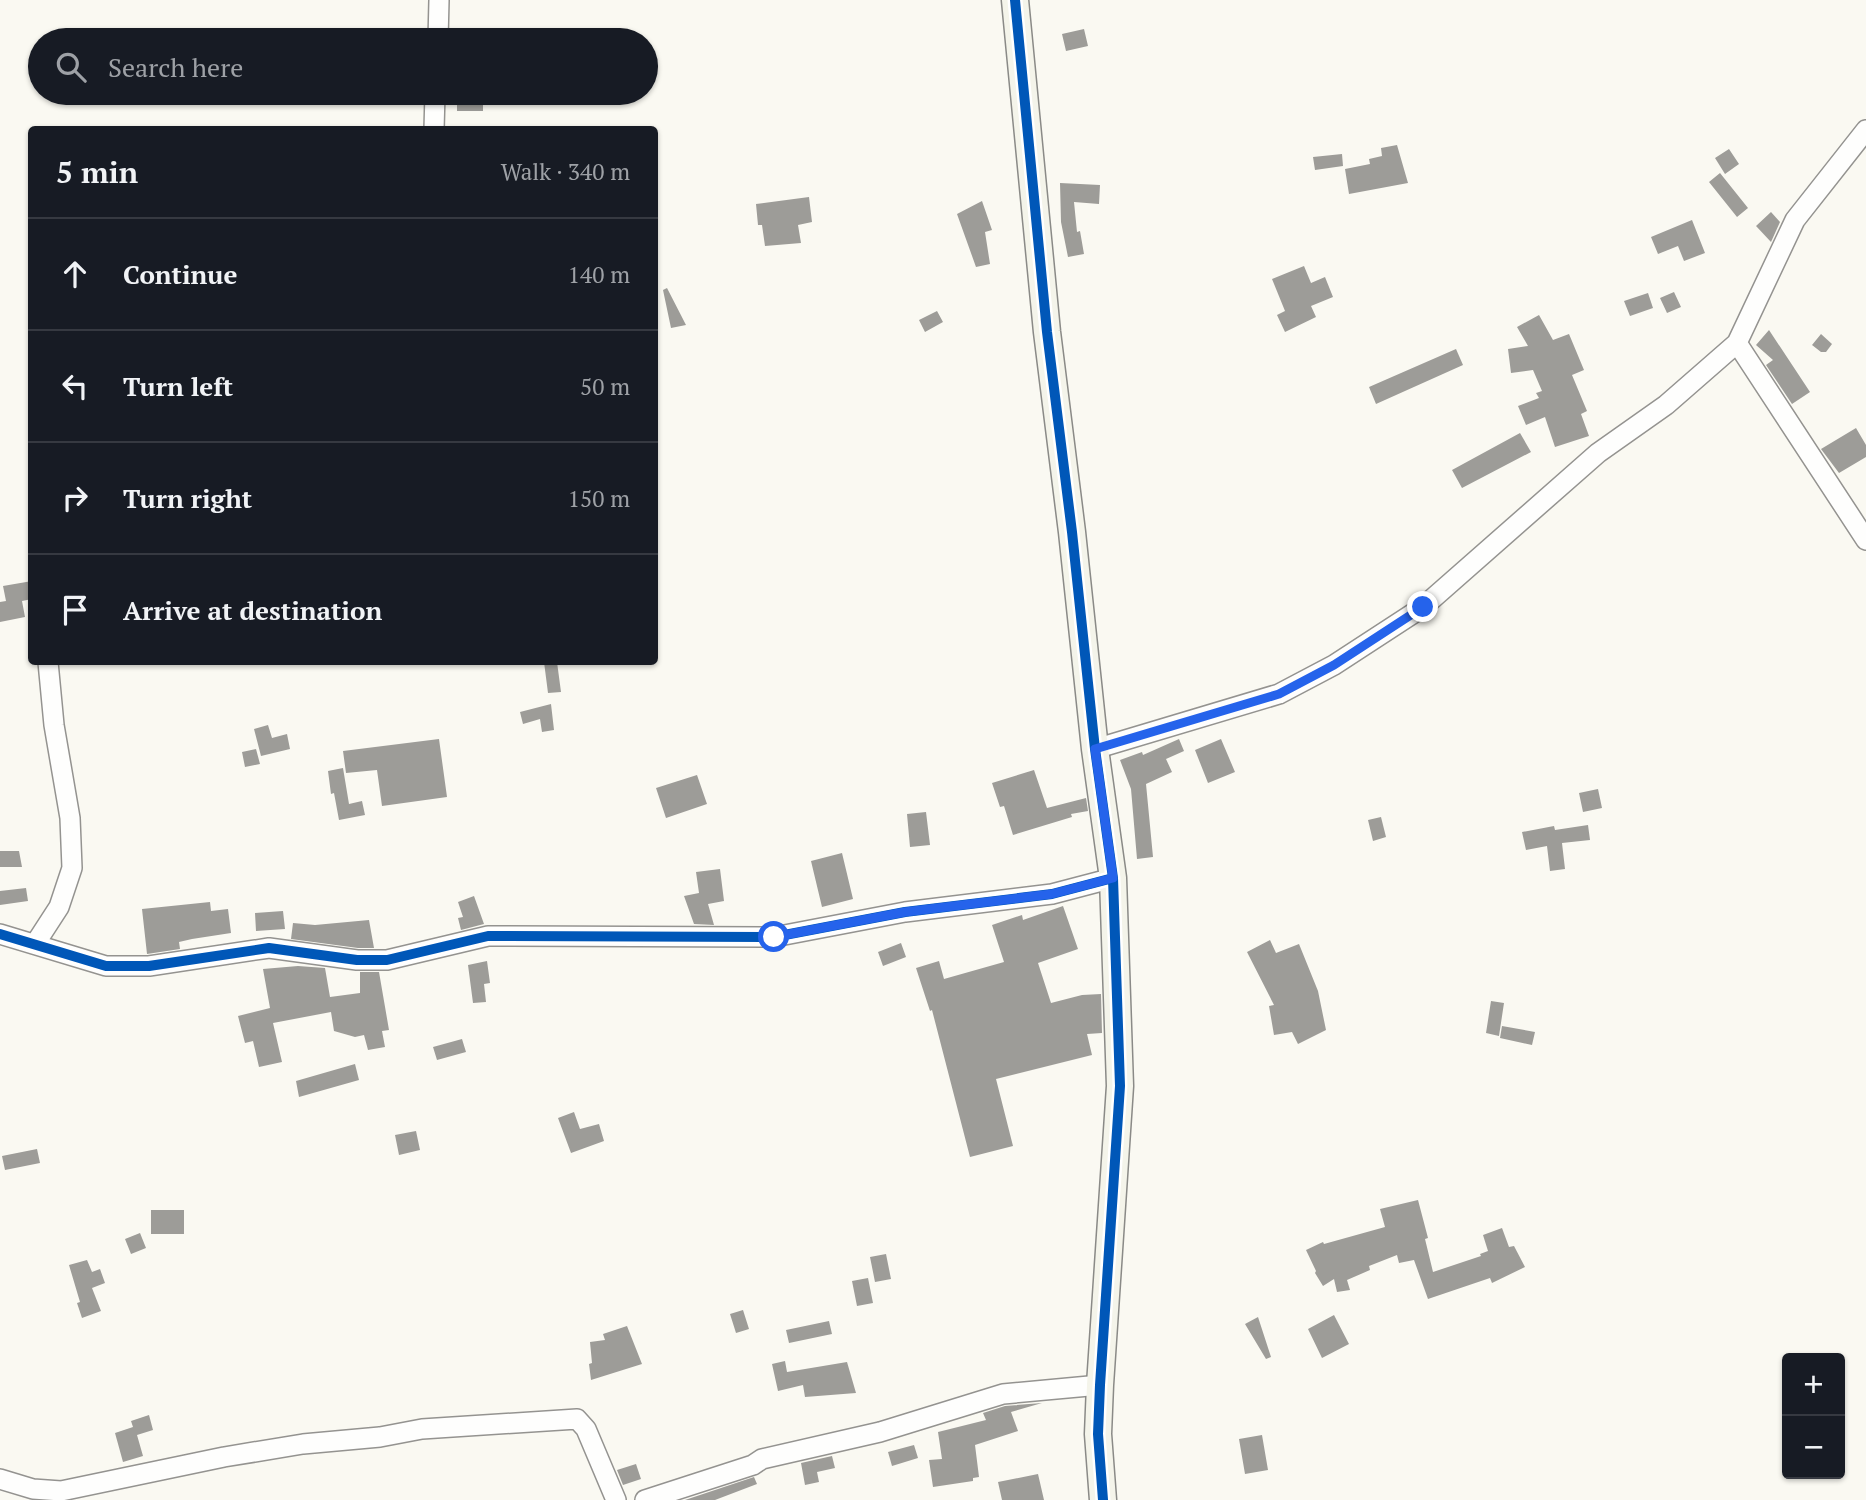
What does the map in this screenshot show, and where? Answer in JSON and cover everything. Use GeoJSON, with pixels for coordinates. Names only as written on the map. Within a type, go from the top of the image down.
{"type":"FeatureCollection","features":[{"type":"Feature","properties":{"kind":"street"},"geometry":{"type":"LineString","coordinates":[[438,28],[439,0]]}},
{"type":"Feature","properties":{"kind":"street"},"geometry":{"type":"LineString","coordinates":[[1015,0],[1047,332],[1095,749],[1113,878],[1120,1086],[1100,1385],[1098,1434],[1103,1500]]}},
{"type":"Feature","properties":{"kind":"street"},"geometry":{"type":"LineString","coordinates":[[433,126],[434,105]]}},
{"type":"Feature","properties":{"kind":"street"},"geometry":{"type":"LineString","coordinates":[[1095,749],[1279,694],[1334,665],[1423,607],[1598,453],[1666,405],[1737,342],[1795,220],[1866,130]]}},
{"type":"Feature","properties":{"kind":"street"},"geometry":{"type":"LineString","coordinates":[[1737,342],[1866,540]]}},
{"type":"Feature","properties":{"kind":"street"},"geometry":{"type":"LineString","coordinates":[[35,944],[59,907],[72,868],[70,818],[54,726],[48,665]]}},
{"type":"Feature","properties":{"kind":"street"},"geometry":{"type":"LineString","coordinates":[[0,934],[106,966],[149,966],[269,948],[357,960],[387,960],[488,936],[774,937],[905,912],[1052,894],[1113,878]]}},
{"type":"Feature","properties":{"kind":"street"},"geometry":{"type":"LineString","coordinates":[[645,1500],[753,1465],[762,1459],[880,1432],[1003,1394],[1100,1385]]}},
{"type":"Feature","properties":{"kind":"street"},"geometry":{"type":"LineString","coordinates":[[0,1479],[33,1489],[61,1491],[224,1457],[303,1444],[380,1437],[422,1429],[577,1419],[586,1429],[616,1500]]}},
{"type":"Feature","properties":{"kind":"building"},"geometry":{"type":"Polygon","coordinates":[[[1084,29],[1088,46],[1066,51],[1062,34],[1084,29]]]}},
{"type":"Feature","properties":{"kind":"building"},"geometry":{"type":"Polygon","coordinates":[[[457,105],[483,105],[483,111],[457,111],[457,105]]]}},
{"type":"Feature","properties":{"kind":"building"},"geometry":{"type":"Polygon","coordinates":[[[1397,145],[1408,183],[1349,194],[1345,169],[1370,164],[1369,159],[1382,156],[1381,148],[1397,145]]]}},
{"type":"Feature","properties":{"kind":"building"},"geometry":{"type":"Polygon","coordinates":[[[1729,149],[1739,164],[1725,174],[1715,158],[1729,149]]]}},
{"type":"Feature","properties":{"kind":"building"},"geometry":{"type":"Polygon","coordinates":[[[1342,154],[1343,166],[1315,170],[1313,157],[1342,154]]]}},
{"type":"Feature","properties":{"kind":"building"},"geometry":{"type":"Polygon","coordinates":[[[1720,173],[1748,208],[1737,217],[1709,182],[1720,173]]]}},
{"type":"Feature","properties":{"kind":"building"},"geometry":{"type":"Polygon","coordinates":[[[1060,183],[1100,185],[1099,204],[1074,202],[1077,232],[1080,231],[1084,254],[1068,257],[1061,222],[1060,183]]]}},
{"type":"Feature","properties":{"kind":"building"},"geometry":{"type":"Polygon","coordinates":[[[809,197],[812,222],[798,225],[801,243],[765,246],[762,225],[758,225],[756,204],[809,197]]]}},
{"type":"Feature","properties":{"kind":"building"},"geometry":{"type":"Polygon","coordinates":[[[982,201],[992,230],[985,232],[990,264],[976,267],[957,214],[982,201]]]}},
{"type":"Feature","properties":{"kind":"building"},"geometry":{"type":"Polygon","coordinates":[[[1771,212],[1780,222],[1771,242],[1756,226],[1771,212]]]}},
{"type":"Feature","properties":{"kind":"building"},"geometry":{"type":"Polygon","coordinates":[[[1692,220],[1705,253],[1684,261],[1678,246],[1658,254],[1651,237],[1692,220]]]}},
{"type":"Feature","properties":{"kind":"building"},"geometry":{"type":"Polygon","coordinates":[[[1304,266],[1311,283],[1325,277],[1333,297],[1311,306],[1316,317],[1285,332],[1277,315],[1285,311],[1272,279],[1304,266]]]}},
{"type":"Feature","properties":{"kind":"building"},"geometry":{"type":"Polygon","coordinates":[[[667,288],[686,325],[671,328],[663,290],[667,288]]]}},
{"type":"Feature","properties":{"kind":"building"},"geometry":{"type":"Polygon","coordinates":[[[1674,292],[1681,307],[1667,313],[1660,298],[1674,292]]]}},
{"type":"Feature","properties":{"kind":"building"},"geometry":{"type":"Polygon","coordinates":[[[1648,293],[1653,308],[1630,316],[1624,301],[1648,293]]]}},
{"type":"Feature","properties":{"kind":"building"},"geometry":{"type":"Polygon","coordinates":[[[937,311],[943,322],[925,332],[919,320],[937,311]]]}},
{"type":"Feature","properties":{"kind":"building"},"geometry":{"type":"Polygon","coordinates":[[[1539,315],[1553,340],[1569,334],[1584,370],[1572,375],[1587,411],[1581,414],[1589,436],[1555,447],[1545,417],[1526,425],[1518,406],[1539,398],[1536,393],[1542,391],[1533,370],[1511,373],[1508,349],[1528,346],[1517,327],[1539,315]]]}},
{"type":"Feature","properties":{"kind":"building"},"geometry":{"type":"Polygon","coordinates":[[[1769,330],[1810,392],[1792,404],[1766,365],[1773,360],[1756,345],[1769,330]]]}},
{"type":"Feature","properties":{"kind":"building"},"geometry":{"type":"Polygon","coordinates":[[[1821,334],[1832,344],[1826,352],[1821,352],[1812,345],[1821,334]]]}},
{"type":"Feature","properties":{"kind":"building"},"geometry":{"type":"Polygon","coordinates":[[[1456,349],[1463,365],[1376,404],[1369,387],[1456,349]]]}},
{"type":"Feature","properties":{"kind":"building"},"geometry":{"type":"Polygon","coordinates":[[[1856,428],[1866,445],[1866,457],[1839,473],[1821,449],[1856,428]]]}},
{"type":"Feature","properties":{"kind":"building"},"geometry":{"type":"Polygon","coordinates":[[[1520,433],[1531,452],[1462,488],[1452,470],[1520,433]]]}},
{"type":"Feature","properties":{"kind":"building"},"geometry":{"type":"Polygon","coordinates":[[[28,582],[28,600],[22,601],[25,617],[0,622],[0,602],[6,601],[3,586],[28,582]]]}},
{"type":"Feature","properties":{"kind":"building"},"geometry":{"type":"Polygon","coordinates":[[[544,665],[557,665],[561,692],[548,693],[544,665]]]}},
{"type":"Feature","properties":{"kind":"building"},"geometry":{"type":"Polygon","coordinates":[[[551,704],[554,730],[542,732],[540,719],[523,724],[520,712],[551,704]]]}},
{"type":"Feature","properties":{"kind":"building"},"geometry":{"type":"Polygon","coordinates":[[[268,725],[272,738],[287,734],[290,749],[261,756],[254,729],[268,725]]]}},
{"type":"Feature","properties":{"kind":"building"},"geometry":{"type":"Polygon","coordinates":[[[439,739],[447,797],[382,806],[377,770],[346,773],[343,751],[439,739]]]}},
{"type":"Feature","properties":{"kind":"building"},"geometry":{"type":"Polygon","coordinates":[[[1179,739],[1184,751],[1166,759],[1172,772],[1146,784],[1153,857],[1137,859],[1131,789],[1120,760],[1142,752],[1143,755],[1179,739]]]}},
{"type":"Feature","properties":{"kind":"building"},"geometry":{"type":"Polygon","coordinates":[[[1221,739],[1235,772],[1208,783],[1195,750],[1221,739]]]}},
{"type":"Feature","properties":{"kind":"building"},"geometry":{"type":"Polygon","coordinates":[[[256,749],[260,764],[245,767],[242,752],[256,749]]]}},
{"type":"Feature","properties":{"kind":"building"},"geometry":{"type":"Polygon","coordinates":[[[343,768],[349,804],[362,801],[365,815],[339,820],[334,793],[331,794],[328,771],[343,768]]]}},
{"type":"Feature","properties":{"kind":"building"},"geometry":{"type":"Polygon","coordinates":[[[1034,770],[1047,808],[1086,798],[1088,811],[1071,814],[1072,817],[1013,835],[1004,806],[1000,807],[992,783],[1034,770]]]}},
{"type":"Feature","properties":{"kind":"building"},"geometry":{"type":"Polygon","coordinates":[[[697,775],[707,804],[666,818],[656,788],[697,775]]]}},
{"type":"Feature","properties":{"kind":"building"},"geometry":{"type":"Polygon","coordinates":[[[1598,789],[1602,808],[1583,812],[1579,793],[1598,789]]]}},
{"type":"Feature","properties":{"kind":"building"},"geometry":{"type":"Polygon","coordinates":[[[926,812],[930,845],[910,847],[907,814],[926,812]]]}},
{"type":"Feature","properties":{"kind":"building"},"geometry":{"type":"Polygon","coordinates":[[[1381,817],[1386,837],[1373,841],[1368,820],[1381,817]]]}},
{"type":"Feature","properties":{"kind":"building"},"geometry":{"type":"Polygon","coordinates":[[[1588,825],[1590,840],[1562,843],[1565,869],[1550,871],[1547,846],[1526,850],[1522,832],[1554,826],[1555,830],[1588,825]]]}},
{"type":"Feature","properties":{"kind":"building"},"geometry":{"type":"Polygon","coordinates":[[[0,851],[19,851],[22,867],[0,867],[0,851]]]}},
{"type":"Feature","properties":{"kind":"building"},"geometry":{"type":"Polygon","coordinates":[[[842,853],[853,899],[822,907],[811,861],[842,853]]]}},
{"type":"Feature","properties":{"kind":"building"},"geometry":{"type":"Polygon","coordinates":[[[720,869],[724,901],[708,904],[714,925],[694,924],[684,896],[699,893],[696,872],[720,869]]]}},
{"type":"Feature","properties":{"kind":"building"},"geometry":{"type":"Polygon","coordinates":[[[26,888],[28,901],[0,905],[0,891],[26,888]]]}},
{"type":"Feature","properties":{"kind":"building"},"geometry":{"type":"Polygon","coordinates":[[[474,896],[484,924],[461,930],[458,918],[463,917],[458,902],[474,896]]]}},
{"type":"Feature","properties":{"kind":"building"},"geometry":{"type":"Polygon","coordinates":[[[210,902],[211,911],[228,909],[231,933],[179,942],[180,949],[147,954],[142,909],[210,902]]]}},
{"type":"Feature","properties":{"kind":"building"},"geometry":{"type":"Polygon","coordinates":[[[1063,906],[1078,949],[1038,963],[1051,1003],[1082,995],[1101,994],[1102,1033],[1087,1034],[1092,1055],[996,1079],[1013,1146],[970,1157],[932,1010],[930,1011],[916,968],[939,961],[944,979],[1004,962],[992,925],[1022,915],[1023,920],[1063,906]]]}},
{"type":"Feature","properties":{"kind":"building"},"geometry":{"type":"Polygon","coordinates":[[[283,911],[285,929],[256,931],[255,913],[283,911]]]}},
{"type":"Feature","properties":{"kind":"building"},"geometry":{"type":"Polygon","coordinates":[[[369,920],[374,948],[291,939],[293,923],[315,925],[369,920]]]}},
{"type":"Feature","properties":{"kind":"building"},"geometry":{"type":"Polygon","coordinates":[[[1270,940],[1276,953],[1299,944],[1318,991],[1326,1030],[1298,1044],[1292,1032],[1274,1035],[1269,1006],[1274,1005],[1247,952],[1270,940]]]}},
{"type":"Feature","properties":{"kind":"building"},"geometry":{"type":"Polygon","coordinates":[[[901,943],[906,957],[883,966],[878,952],[901,943]]]}},
{"type":"Feature","properties":{"kind":"building"},"geometry":{"type":"Polygon","coordinates":[[[487,961],[490,983],[484,984],[486,1002],[473,1003],[468,965],[487,961]]]}},
{"type":"Feature","properties":{"kind":"building"},"geometry":{"type":"Polygon","coordinates":[[[298,966],[325,968],[330,997],[360,993],[360,972],[379,972],[389,1030],[382,1031],[385,1047],[368,1050],[364,1035],[355,1037],[334,1031],[331,1012],[273,1023],[282,1062],[259,1067],[253,1041],[245,1043],[238,1016],[270,1008],[263,969],[298,966]]]}},
{"type":"Feature","properties":{"kind":"building"},"geometry":{"type":"Polygon","coordinates":[[[1491,1001],[1504,1003],[1499,1036],[1486,1033],[1491,1001]]]}},
{"type":"Feature","properties":{"kind":"building"},"geometry":{"type":"Polygon","coordinates":[[[1502,1026],[1535,1032],[1532,1045],[1500,1038],[1502,1026]]]}},
{"type":"Feature","properties":{"kind":"building"},"geometry":{"type":"Polygon","coordinates":[[[462,1039],[466,1052],[437,1060],[433,1047],[462,1039]]]}},
{"type":"Feature","properties":{"kind":"building"},"geometry":{"type":"Polygon","coordinates":[[[355,1064],[359,1080],[299,1097],[296,1081],[355,1064]]]}},
{"type":"Feature","properties":{"kind":"building"},"geometry":{"type":"Polygon","coordinates":[[[574,1112],[580,1129],[599,1124],[604,1141],[571,1153],[558,1118],[574,1112]]]}},
{"type":"Feature","properties":{"kind":"building"},"geometry":{"type":"Polygon","coordinates":[[[416,1131],[420,1150],[399,1155],[395,1135],[416,1131]]]}},
{"type":"Feature","properties":{"kind":"building"},"geometry":{"type":"Polygon","coordinates":[[[37,1149],[40,1163],[5,1170],[2,1156],[37,1149]]]}},
{"type":"Feature","properties":{"kind":"building"},"geometry":{"type":"Polygon","coordinates":[[[1418,1200],[1433,1272],[1481,1256],[1480,1254],[1488,1251],[1483,1235],[1502,1228],[1509,1247],[1514,1246],[1525,1267],[1492,1283],[1490,1278],[1428,1299],[1414,1260],[1399,1263],[1397,1255],[1369,1266],[1370,1270],[1347,1280],[1350,1290],[1337,1292],[1334,1279],[1323,1286],[1306,1250],[1323,1242],[1324,1244],[1385,1227],[1380,1209],[1418,1200]]]}},
{"type":"Feature","properties":{"kind":"building"},"geometry":{"type":"Polygon","coordinates":[[[151,1210],[184,1210],[184,1234],[151,1234],[151,1210]]]}},
{"type":"Feature","properties":{"kind":"building"},"geometry":{"type":"Polygon","coordinates":[[[140,1233],[146,1248],[131,1254],[125,1239],[140,1233]]]}},
{"type":"Feature","properties":{"kind":"building"},"geometry":{"type":"Polygon","coordinates":[[[886,1254],[891,1279],[875,1282],[870,1257],[886,1254]]]}},
{"type":"Feature","properties":{"kind":"building"},"geometry":{"type":"Polygon","coordinates":[[[87,1260],[92,1272],[100,1269],[105,1283],[92,1288],[101,1311],[82,1318],[69,1265],[87,1260]]]}},
{"type":"Feature","properties":{"kind":"building"},"geometry":{"type":"Polygon","coordinates":[[[868,1278],[873,1303],[857,1306],[852,1281],[868,1278]]]}},
{"type":"Feature","properties":{"kind":"building"},"geometry":{"type":"Polygon","coordinates":[[[743,1310],[749,1329],[736,1333],[730,1314],[743,1310]]]}},
{"type":"Feature","properties":{"kind":"building"},"geometry":{"type":"Polygon","coordinates":[[[1334,1315],[1349,1344],[1322,1358],[1308,1329],[1334,1315]]]}},
{"type":"Feature","properties":{"kind":"building"},"geometry":{"type":"Polygon","coordinates":[[[1258,1317],[1271,1357],[1266,1359],[1245,1324],[1258,1317]]]}},
{"type":"Feature","properties":{"kind":"building"},"geometry":{"type":"Polygon","coordinates":[[[829,1321],[832,1334],[789,1343],[786,1330],[829,1321]]]}},
{"type":"Feature","properties":{"kind":"building"},"geometry":{"type":"Polygon","coordinates":[[[627,1326],[642,1364],[591,1380],[590,1342],[605,1340],[603,1334],[627,1326]]]}},
{"type":"Feature","properties":{"kind":"building"},"geometry":{"type":"Polygon","coordinates":[[[785,1361],[787,1372],[847,1362],[856,1393],[805,1397],[803,1385],[778,1391],[772,1364],[785,1361]]]}},
{"type":"Feature","properties":{"kind":"building"},"geometry":{"type":"Polygon","coordinates":[[[1042,1403],[1011,1412],[1018,1431],[975,1445],[979,1477],[973,1478],[973,1481],[933,1487],[929,1460],[942,1459],[938,1432],[986,1420],[983,1413],[1005,1406],[1042,1403]]]}},
{"type":"Feature","properties":{"kind":"building"},"geometry":{"type":"Polygon","coordinates":[[[149,1415],[153,1430],[137,1435],[143,1456],[123,1462],[115,1433],[133,1427],[131,1421],[149,1415]]]}},
{"type":"Feature","properties":{"kind":"building"},"geometry":{"type":"Polygon","coordinates":[[[1262,1435],[1268,1470],[1245,1474],[1239,1439],[1262,1435]]]}},
{"type":"Feature","properties":{"kind":"building"},"geometry":{"type":"Polygon","coordinates":[[[914,1445],[918,1458],[892,1466],[888,1452],[914,1445]]]}},
{"type":"Feature","properties":{"kind":"building"},"geometry":{"type":"Polygon","coordinates":[[[832,1456],[835,1468],[817,1472],[819,1482],[805,1485],[801,1463],[832,1456]]]}},
{"type":"Feature","properties":{"kind":"building"},"geometry":{"type":"Polygon","coordinates":[[[636,1464],[641,1479],[623,1485],[617,1470],[636,1464]]]}},
{"type":"Feature","properties":{"kind":"building"},"geometry":{"type":"Polygon","coordinates":[[[1038,1474],[1044,1500],[1002,1500],[998,1482],[1038,1474]]]}},
{"type":"Feature","properties":{"kind":"building"},"geometry":{"type":"Polygon","coordinates":[[[754,1477],[757,1484],[715,1500],[685,1500],[754,1477]]]}},
{"type":"Feature","properties":{"kind":"cycle path"},"geometry":{"type":"LineString","coordinates":[[1015,0],[1047,332],[1095,749],[1113,878],[1120,1086],[1100,1385],[1098,1434],[1103,1500]]}},
{"type":"Feature","properties":{"kind":"cycle path"},"geometry":{"type":"LineString","coordinates":[[0,934],[106,966],[149,966],[269,948],[357,960],[387,960],[488,936],[774,937],[905,912],[1052,894],[1113,878]]}},
{"type":"Feature","properties":{"kind":"route"},"geometry":{"type":"LineString","coordinates":[[774,937],[905,912],[1052,894],[1113,878],[1095,749],[1279,694],[1334,665],[1423,607]]}}]}
